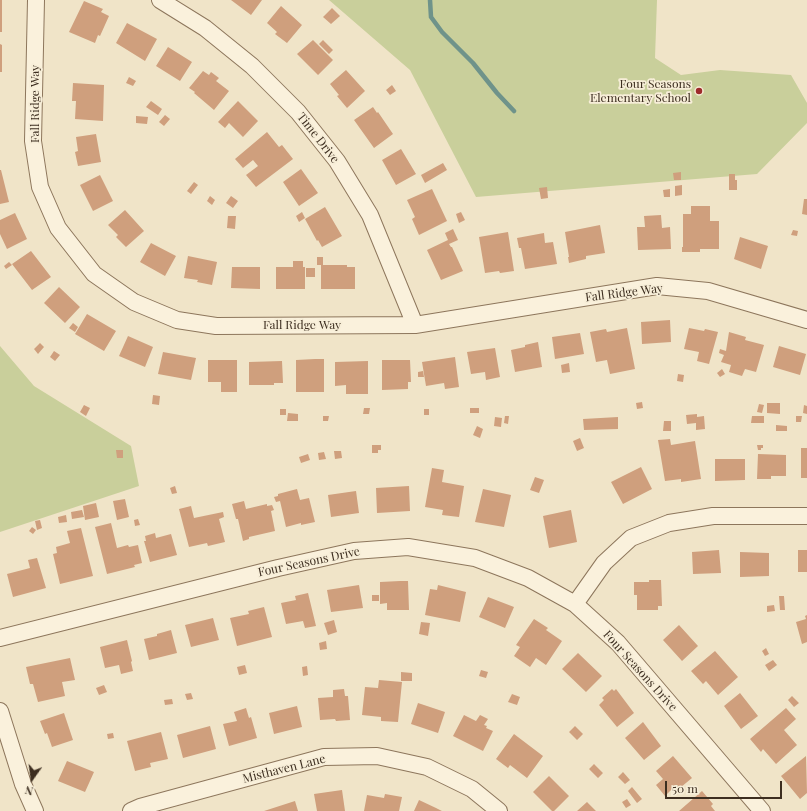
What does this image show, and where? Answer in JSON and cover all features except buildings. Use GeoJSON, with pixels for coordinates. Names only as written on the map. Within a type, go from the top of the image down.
{"type":"FeatureCollection","features":[{"type":"Feature","properties":{"kind":"street","name":"Fall Ridge Way"},"geometry":{"type":"LineString","coordinates":[[36,0],[33,140],[40,187],[58,228],[94,274],[134,302],[177,320],[216,326],[415,324],[657,286],[708,291],[807,320]]}},
{"type":"Feature","properties":{"kind":"street","name":"Time Drive"},"geometry":{"type":"LineString","coordinates":[[160,0],[205,28],[252,66],[298,112],[337,161],[370,215],[415,324]]}},
{"type":"Feature","properties":{"kind":"street"},"geometry":{"type":"LineString","coordinates":[[575,604],[604,563],[631,538],[669,523],[713,516],[807,516]]}},
{"type":"Feature","properties":{"kind":"street","name":"Four Seasons Drive"},"geometry":{"type":"LineString","coordinates":[[0,638],[278,568],[354,551],[408,547],[475,558],[528,578],[575,604],[618,643],[762,811]]}},
{"type":"Feature","properties":{"kind":"street"},"geometry":{"type":"LineString","coordinates":[[0,711],[23,784],[35,811]]}},
{"type":"Feature","properties":{"kind":"street","name":"Misthaven Lane"},"geometry":{"type":"LineString","coordinates":[[131,811],[324,757],[377,756],[427,767],[472,789],[499,811]]}},
{"type":"Feature","properties":{"kind":"green space"},"geometry":{"type":"Polygon","coordinates":[[[329,0],[657,0],[655,58],[681,75],[720,70],[791,75],[807,103],[807,123],[757,174],[476,197],[410,70],[329,0]]]}},
{"type":"Feature","properties":{"kind":"green space"},"geometry":{"type":"Polygon","coordinates":[[[0,346],[34,386],[131,446],[139,486],[0,532],[0,346]]]}},
{"type":"Feature","properties":{"kind":"waterway"},"geometry":{"type":"LineString","coordinates":[[430,0],[431,17],[442,32],[473,63],[497,93],[514,111]]}},
{"type":"Feature","properties":{"kind":"place","name":"Four Seasons Elementary School"},"geometry":{"type":"Point","coordinates":[699,91]}}]}
